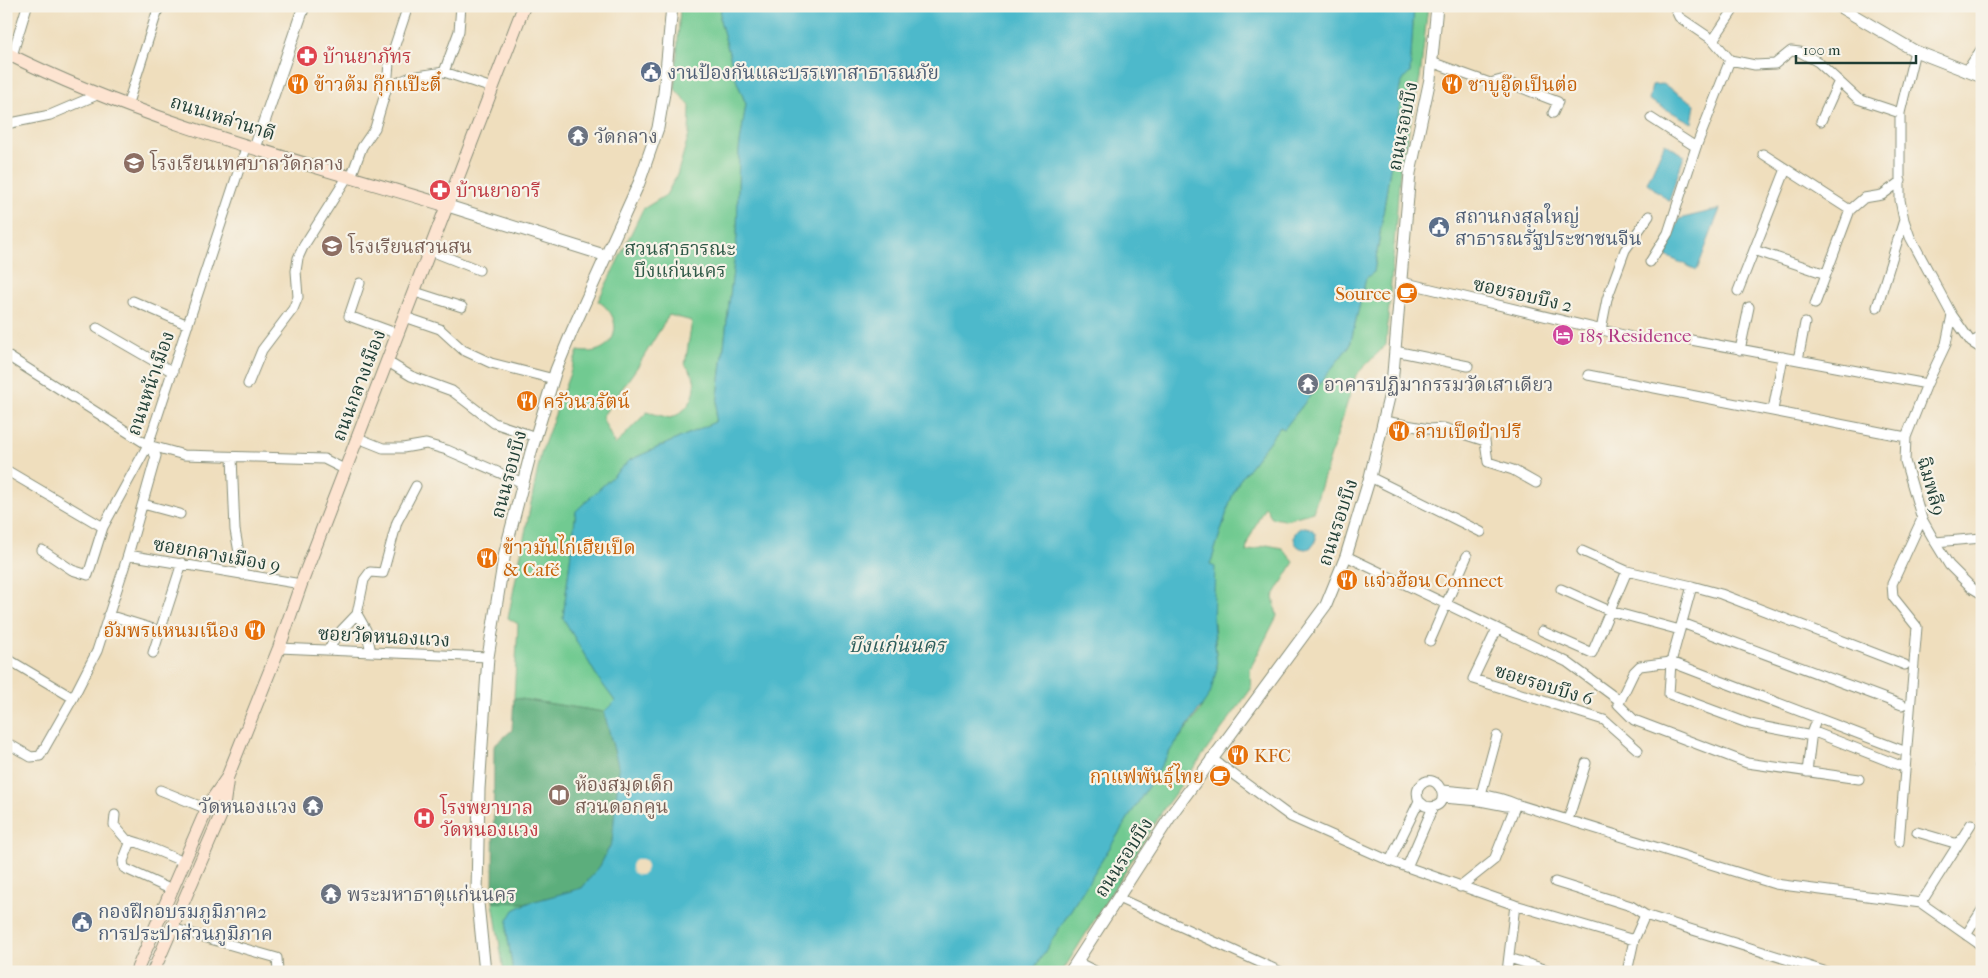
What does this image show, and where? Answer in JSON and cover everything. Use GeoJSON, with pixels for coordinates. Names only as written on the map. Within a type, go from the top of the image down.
{"type":"FeatureCollection","features":[{"type":"Feature","properties":{"kind":"main road","name":"ถนนกลางเมือง"},"geometry":{"type":"LineString","coordinates":[[136,972],[207,809],[227,778],[279,648],[301,584],[524,6]]}},
{"type":"Feature","properties":{"kind":"main road","name":"ถนนเหล่านาดี"},"geometry":{"type":"LineString","coordinates":[[9,54],[97,96],[251,147],[448,206]]}},
{"type":"Feature","properties":{"kind":"main road","name":"ถนนกลางเมือง"},"geometry":{"type":"LineString","coordinates":[[153,972],[223,810],[227,778]]}},
{"type":"Feature","properties":{"kind":"street"},"geometry":{"type":"LineString","coordinates":[[9,54],[27,6]]}},
{"type":"Feature","properties":{"kind":"street"},"geometry":{"type":"LineString","coordinates":[[127,106],[159,6]]}},
{"type":"Feature","properties":{"kind":"street","name":"ถนนหน้าเมือง"},"geometry":{"type":"LineString","coordinates":[[42,550],[72,570],[88,575],[103,527],[148,445],[251,147],[304,6]]}},
{"type":"Feature","properties":{"kind":"street"},"geometry":{"type":"LineString","coordinates":[[248,384],[262,350],[293,309],[298,297],[296,271],[298,258],[303,247],[349,176],[362,147],[375,128],[387,87],[389,62],[408,6]]}},
{"type":"Feature","properties":{"kind":"street"},"geometry":{"type":"LineString","coordinates":[[444,72],[459,31],[461,6]]}},
{"type":"Feature","properties":{"kind":"street","name":"ถนนรอบบึง"},"geometry":{"type":"LineString","coordinates":[[485,972],[478,892],[479,789],[488,657],[505,552],[536,437],[554,379],[572,331],[639,184],[658,128],[664,93],[672,6]]}},
{"type":"Feature","properties":{"kind":"street","name":"ถนนรอบบึง"},"geometry":{"type":"LineString","coordinates":[[1073,967],[1174,811],[1211,758],[1326,605],[1346,556],[1370,476],[1392,384],[1410,172],[1430,79],[1437,6]]}},
{"type":"Feature","properties":{"kind":"street"},"geometry":{"type":"LineString","coordinates":[[1674,6],[1679,17],[1713,40],[1730,60],[1755,65],[1775,64],[1791,51],[1800,52],[1818,62],[1858,99],[1900,113]]}},
{"type":"Feature","properties":{"kind":"street"},"geometry":{"type":"LineString","coordinates":[[1713,40],[1736,6]]}},
{"type":"Feature","properties":{"kind":"street"},"geometry":{"type":"LineString","coordinates":[[1838,6],[1915,51],[1982,77]]}},
{"type":"Feature","properties":{"kind":"street"},"geometry":{"type":"LineString","coordinates":[[1966,72],[1982,48]]}},
{"type":"Feature","properties":{"kind":"street"},"geometry":{"type":"LineString","coordinates":[[1915,51],[1900,113],[1900,200],[1904,220],[1910,236],[1952,315],[1971,342],[1982,349]]}},
{"type":"Feature","properties":{"kind":"street"},"geometry":{"type":"LineString","coordinates":[[1650,262],[1668,233],[1696,146],[1730,60]]}},
{"type":"Feature","properties":{"kind":"street"},"geometry":{"type":"LineString","coordinates":[[1431,62],[1490,83],[1501,80],[1558,102],[1553,113]]}},
{"type":"Feature","properties":{"kind":"street"},"geometry":{"type":"LineString","coordinates":[[387,87],[411,77],[444,72],[492,88]]}},
{"type":"Feature","properties":{"kind":"street"},"geometry":{"type":"LineString","coordinates":[[1821,121],[1839,81]]}},
{"type":"Feature","properties":{"kind":"street"},"geometry":{"type":"LineString","coordinates":[[6,124],[50,115],[97,96]]}},
{"type":"Feature","properties":{"kind":"street"},"geometry":{"type":"LineString","coordinates":[[1651,118],[1696,146]]}},
{"type":"Feature","properties":{"kind":"street"},"geometry":{"type":"LineString","coordinates":[[1763,154],[1850,210]]}},
{"type":"Feature","properties":{"kind":"street"},"geometry":{"type":"LineString","coordinates":[[1738,291],[1786,168]]}},
{"type":"Feature","properties":{"kind":"street"},"geometry":{"type":"LineString","coordinates":[[1815,304],[1850,210],[1864,198],[1882,195],[1901,182]]}},
{"type":"Feature","properties":{"kind":"street","name":"ถนนเหล่านาดี"},"geometry":{"type":"LineString","coordinates":[[448,206],[607,256]]}},
{"type":"Feature","properties":{"kind":"street"},"geometry":{"type":"LineString","coordinates":[[1600,330],[1607,299],[1625,250],[1649,216]]}},
{"type":"Feature","properties":{"kind":"street"},"geometry":{"type":"LineString","coordinates":[[1877,307],[1904,220]]}},
{"type":"Feature","properties":{"kind":"street"},"geometry":{"type":"LineString","coordinates":[[431,250],[479,270]]}},
{"type":"Feature","properties":{"kind":"street"},"geometry":{"type":"LineString","coordinates":[[1754,250],[1826,274]]}},
{"type":"Feature","properties":{"kind":"street","name":"ซอยรอบบึง 2"},"geometry":{"type":"LineString","coordinates":[[1402,282],[1636,338]]}},
{"type":"Feature","properties":{"kind":"street"},"geometry":{"type":"LineString","coordinates":[[360,283],[349,316],[398,334]]}},
{"type":"Feature","properties":{"kind":"street"},"geometry":{"type":"LineString","coordinates":[[415,292],[462,307]]}},
{"type":"Feature","properties":{"kind":"street"},"geometry":{"type":"LineString","coordinates":[[133,301],[188,325]]}},
{"type":"Feature","properties":{"kind":"street"},"geometry":{"type":"LineString","coordinates":[[1740,350],[1749,308]]}},
{"type":"Feature","properties":{"kind":"street","name":"ฉิมพลี9"},"geometry":{"type":"LineString","coordinates":[[1952,315],[1946,344],[1926,384],[1906,437],[1905,461],[1922,519],[1935,542],[1949,565],[1972,588],[1982,594]]}},
{"type":"Feature","properties":{"kind":"street"},"geometry":{"type":"LineString","coordinates":[[405,317],[440,329],[463,350],[491,363],[554,379]]}},
{"type":"Feature","properties":{"kind":"street"},"geometry":{"type":"LineString","coordinates":[[1798,360],[1804,323]]}},
{"type":"Feature","properties":{"kind":"street"},"geometry":{"type":"LineString","coordinates":[[97,328],[173,372]]}},
{"type":"Feature","properties":{"kind":"street"},"geometry":{"type":"LineString","coordinates":[[1971,342],[1982,337]]}},
{"type":"Feature","properties":{"kind":"street"},"geometry":{"type":"LineString","coordinates":[[1691,340],[1926,384]]}},
{"type":"Feature","properties":{"kind":"street"},"geometry":{"type":"LineString","coordinates":[[1395,351],[1468,366]]}},
{"type":"Feature","properties":{"kind":"street"},"geometry":{"type":"LineString","coordinates":[[6,356],[148,445],[184,455],[324,459],[346,470]]}},
{"type":"Feature","properties":{"kind":"street"},"geometry":{"type":"LineString","coordinates":[[1773,410],[1784,357]]}},
{"type":"Feature","properties":{"kind":"street"},"geometry":{"type":"LineString","coordinates":[[388,362],[411,376],[452,392],[494,424],[536,437]]}},
{"type":"Feature","properties":{"kind":"street"},"geometry":{"type":"LineString","coordinates":[[1588,375],[1906,437]]}},
{"type":"Feature","properties":{"kind":"street"},"geometry":{"type":"LineString","coordinates":[[1384,421],[1429,429],[1444,428],[1485,441],[1488,462],[1514,470],[1536,483]]}},
{"type":"Feature","properties":{"kind":"street"},"geometry":{"type":"LineString","coordinates":[[358,438],[383,448],[403,448],[426,444],[447,450],[523,483]]}},
{"type":"Feature","properties":{"kind":"street"},"geometry":{"type":"LineString","coordinates":[[7,743],[32,757],[40,756],[74,698],[97,651],[128,555],[156,456],[148,445]]}},
{"type":"Feature","properties":{"kind":"street"},"geometry":{"type":"LineString","coordinates":[[232,457],[235,530],[244,575]]}},
{"type":"Feature","properties":{"kind":"street"},"geometry":{"type":"LineString","coordinates":[[6,470],[103,527]]}},
{"type":"Feature","properties":{"kind":"street"},"geometry":{"type":"LineString","coordinates":[[1370,476],[1482,532]]}},
{"type":"Feature","properties":{"kind":"street"},"geometry":{"type":"LineString","coordinates":[[329,650],[336,636],[357,614],[364,580],[370,572],[383,573],[397,522],[416,486]]}},
{"type":"Feature","properties":{"kind":"street"},"geometry":{"type":"LineString","coordinates":[[143,504],[180,514]]}},
{"type":"Feature","properties":{"kind":"street"},"geometry":{"type":"LineString","coordinates":[[1899,842],[1918,627],[1893,597],[1892,584],[1922,519]]}},
{"type":"Feature","properties":{"kind":"street"},"geometry":{"type":"LineString","coordinates":[[1935,542],[1982,538]]}},
{"type":"Feature","properties":{"kind":"street"},"geometry":{"type":"LineString","coordinates":[[1582,551],[1627,571],[1721,594],[1905,665]]}},
{"type":"Feature","properties":{"kind":"street","name":"ซอยกลางเมือง 9"},"geometry":{"type":"LineString","coordinates":[[128,555],[301,584]]}},
{"type":"Feature","properties":{"kind":"street"},"geometry":{"type":"LineString","coordinates":[[1346,556],[1567,662],[1620,701]]}},
{"type":"Feature","properties":{"kind":"street"},"geometry":{"type":"LineString","coordinates":[[1430,641],[1467,556]]}},
{"type":"Feature","properties":{"kind":"street"},"geometry":{"type":"LineString","coordinates":[[153,653],[182,563]]}},
{"type":"Feature","properties":{"kind":"street"},"geometry":{"type":"LineString","coordinates":[[1542,631],[1592,653],[1627,571]]}},
{"type":"Feature","properties":{"kind":"street"},"geometry":{"type":"LineString","coordinates":[[1692,586],[1670,662],[1669,694],[1750,724],[1812,734],[1902,766]]}},
{"type":"Feature","properties":{"kind":"street"},"geometry":{"type":"LineString","coordinates":[[1561,589],[1610,611],[1681,626],[1902,704]]}},
{"type":"Feature","properties":{"kind":"street"},"geometry":{"type":"LineString","coordinates":[[357,614],[366,630],[371,652]]}},
{"type":"Feature","properties":{"kind":"street"},"geometry":{"type":"LineString","coordinates":[[108,615],[160,632]]}},
{"type":"Feature","properties":{"kind":"street","name":"ซอยรอบบึง 6"},"geometry":{"type":"LineString","coordinates":[[1497,629],[1472,679],[1604,720],[1638,750]]}},
{"type":"Feature","properties":{"kind":"street","name":"ซอยวัดหนองแวง"},"geometry":{"type":"LineString","coordinates":[[279,648],[488,657]]}},
{"type":"Feature","properties":{"kind":"street"},"geometry":{"type":"LineString","coordinates":[[6,658],[74,698]]}},
{"type":"Feature","properties":{"kind":"street"},"geometry":{"type":"LineString","coordinates":[[1858,779],[1748,763],[1634,720],[1618,704],[1634,672],[1640,666],[1670,662],[1901,750]]}},
{"type":"Feature","properties":{"kind":"street"},"geometry":{"type":"LineString","coordinates":[[1807,772],[1812,734],[1817,718]]}},
{"type":"Feature","properties":{"kind":"street"},"geometry":{"type":"LineString","coordinates":[[1480,797],[1497,736]]}},
{"type":"Feature","properties":{"kind":"street"},"geometry":{"type":"LineString","coordinates":[[1211,758],[1290,817],[1390,861],[1515,906],[1634,940]]}},
{"type":"Feature","properties":{"kind":"street"},"geometry":{"type":"LineString","coordinates":[[1568,820],[1586,763]]}},
{"type":"Feature","properties":{"kind":"street"},"geometry":{"type":"LineString","coordinates":[[1407,867],[1433,807],[1440,802],[1442,794],[1440,786],[1432,781],[1424,782],[1418,788],[1417,797],[1425,806],[1433,807]]}},
{"type":"Feature","properties":{"kind":"street"},"geometry":{"type":"LineString","coordinates":[[160,790],[207,809]]}},
{"type":"Feature","properties":{"kind":"street"},"geometry":{"type":"LineString","coordinates":[[1442,794],[1480,797],[1506,806],[1516,804],[1775,884],[1921,903],[1982,946]]}},
{"type":"Feature","properties":{"kind":"street"},"geometry":{"type":"LineString","coordinates":[[1390,861],[1419,801]]}},
{"type":"Feature","properties":{"kind":"street"},"geometry":{"type":"LineString","coordinates":[[1460,887],[1494,860],[1516,804]]}},
{"type":"Feature","properties":{"kind":"street"},"geometry":{"type":"LineString","coordinates":[[115,815],[116,828],[126,839],[198,869]]}},
{"type":"Feature","properties":{"kind":"street"},"geometry":{"type":"LineString","coordinates":[[1921,903],[1971,824]]}},
{"type":"Feature","properties":{"kind":"street"},"geometry":{"type":"LineString","coordinates":[[1917,832],[1958,844]]}},
{"type":"Feature","properties":{"kind":"street"},"geometry":{"type":"LineString","coordinates":[[131,841],[123,861],[124,868],[172,890]]}},
{"type":"Feature","properties":{"kind":"street"},"geometry":{"type":"LineString","coordinates":[[1556,882],[1631,906],[1645,915],[1827,972]]}},
{"type":"Feature","properties":{"kind":"street"},"geometry":{"type":"LineString","coordinates":[[1118,898],[1280,972]]}},
{"type":"Feature","properties":{"kind":"street"},"geometry":{"type":"LineString","coordinates":[[1507,972],[1515,906]]}},
{"type":"Feature","properties":{"kind":"street"},"geometry":{"type":"LineString","coordinates":[[1966,934],[1982,910]]}},
{"type":"Feature","properties":{"kind":"street"},"geometry":{"type":"LineString","coordinates":[[1626,972],[1634,940],[1645,915]]}},
{"type":"Feature","properties":{"kind":"street"},"geometry":{"type":"LineString","coordinates":[[172,928],[277,958],[278,972]]}},
{"type":"Feature","properties":{"kind":"street"},"geometry":{"type":"LineString","coordinates":[[1509,958],[1554,972]]}},
{"type":"Feature","properties":{"kind":"street"},"geometry":{"type":"LineString","coordinates":[[1073,967],[1097,972]]}},
{"type":"Feature","properties":{"kind":"green space","name":"สวนสาธารณะ บึงแก่นนคร"},"geometry":{"type":"Polygon","coordinates":[[[680,6],[721,6],[720,20],[737,82],[746,104],[739,150],[737,237],[715,422],[630,460],[576,511],[563,618],[598,678],[615,701],[604,712],[514,698],[518,624],[508,618],[541,453],[578,351],[590,352],[601,349],[608,344],[613,336],[615,327],[613,318],[608,309],[598,301],[643,209],[666,195],[677,175],[689,134],[690,106],[675,89],[680,6]],[[669,315],[638,366],[602,417],[615,445],[647,412],[670,418],[678,414],[690,403],[695,388],[694,380],[691,372],[685,365],[692,321],[669,315]]]}},
{"type":"Feature","properties":{"kind":"green space"},"geometry":{"type":"Polygon","coordinates":[[[1414,6],[1428,6],[1420,78],[1400,171],[1386,345],[1356,375],[1313,512],[1285,520],[1272,518],[1265,506],[1248,541],[1246,552],[1267,545],[1282,548],[1294,562],[1273,597],[1277,616],[1250,669],[1251,689],[1165,807],[1062,972],[1032,972],[1172,748],[1200,711],[1217,668],[1210,565],[1231,499],[1239,481],[1280,427],[1284,429],[1350,345],[1366,277],[1374,272],[1400,104],[1399,91],[1402,83],[1410,73],[1414,6]]]}},
{"type":"Feature","properties":{"kind":"green space"},"geometry":{"type":"Polygon","coordinates":[[[514,698],[604,712],[619,769],[612,842],[600,866],[582,888],[528,903],[493,902],[494,746],[512,730],[514,698]]]}},
{"type":"Feature","properties":{"kind":"green space"},"geometry":{"type":"Polygon","coordinates":[[[493,902],[528,903],[514,910],[507,932],[513,972],[504,972],[493,902]]]}},
{"type":"Feature","properties":{"kind":"water","name":"บึงแก่นนคร"},"geometry":{"type":"Polygon","coordinates":[[[721,6],[1414,6],[1410,73],[1402,83],[1399,91],[1400,104],[1374,272],[1366,278],[1350,345],[1284,429],[1280,427],[1239,481],[1231,499],[1210,565],[1215,567],[1213,619],[1217,668],[1210,694],[1172,748],[1032,972],[513,972],[507,932],[508,920],[514,910],[528,903],[582,888],[600,866],[612,842],[619,769],[604,712],[615,701],[598,678],[563,618],[576,511],[630,460],[715,422],[737,237],[739,150],[746,104],[737,82],[720,20],[721,6]]]}},
{"type":"Feature","properties":{"kind":"water"},"geometry":{"type":"Polygon","coordinates":[[[1663,84],[1695,104],[1692,123],[1649,100],[1652,85],[1663,84]]]}},
{"type":"Feature","properties":{"kind":"water"},"geometry":{"type":"Polygon","coordinates":[[[1665,143],[1684,156],[1669,201],[1647,183],[1665,143]]]}},
{"type":"Feature","properties":{"kind":"water"},"geometry":{"type":"Polygon","coordinates":[[[1720,209],[1697,270],[1666,256],[1679,219],[1720,209]]]}},
{"type":"Feature","properties":{"kind":"water"},"geometry":{"type":"Polygon","coordinates":[[[1305,527],[1313,530],[1316,538],[1313,546],[1305,549],[1297,546],[1294,538],[1297,530],[1305,527]]]}},
{"type":"Feature","properties":{"kind":"pier"},"geometry":{"type":"Polygon","coordinates":[[[639,859],[645,861],[647,867],[645,873],[639,875],[633,873],[631,867],[633,861],[639,859]]]}},
{"type":"Feature","properties":{"kind":"place","name":"บ้านยาภัทร"},"geometry":{"type":"Point","coordinates":[307,56]}},
{"type":"Feature","properties":{"kind":"place","name":"งานป้องกันและบรรเทาสาธารณภัย"},"geometry":{"type":"Point","coordinates":[651,72]}},
{"type":"Feature","properties":{"kind":"place","name":"ข้าวต้ม กุ๊กแป๊ะตี๋"},"geometry":{"type":"Point","coordinates":[298,84]}},
{"type":"Feature","properties":{"kind":"place","name":"ชาบูอู๊ดเป็นต่อ"},"geometry":{"type":"Point","coordinates":[1452,84]}},
{"type":"Feature","properties":{"kind":"place","name":"วัดกลาง"},"geometry":{"type":"Point","coordinates":[578,136]}},
{"type":"Feature","properties":{"kind":"place","name":"โรงเรียนเทศบาลวัดกลาง"},"geometry":{"type":"Point","coordinates":[134,163]}},
{"type":"Feature","properties":{"kind":"place","name":"บ้านยาอารี"},"geometry":{"type":"Point","coordinates":[440,190]}},
{"type":"Feature","properties":{"kind":"place","name":"สถานกงสุลใหญ่ สาธารณรัฐประชาชนจีน"},"geometry":{"type":"Point","coordinates":[1439,227]}},
{"type":"Feature","properties":{"kind":"place","name":"โรงเรียนสวนสน"},"geometry":{"type":"Point","coordinates":[332,246]}},
{"type":"Feature","properties":{"kind":"place","name":"Source"},"geometry":{"type":"Point","coordinates":[1407,293]}},
{"type":"Feature","properties":{"kind":"place","name":"185 Residence"},"geometry":{"type":"Point","coordinates":[1563,335]}},
{"type":"Feature","properties":{"kind":"place","name":"อาคารปฏิมากรรมวัดเสาเดียว"},"geometry":{"type":"Point","coordinates":[1308,384]}},
{"type":"Feature","properties":{"kind":"place","name":"ครัวนวรัตน์"},"geometry":{"type":"Point","coordinates":[527,401]}},
{"type":"Feature","properties":{"kind":"place","name":"ลาบเป็ดป๋าปรี"},"geometry":{"type":"Point","coordinates":[1399,431]}},
{"type":"Feature","properties":{"kind":"place","name":"ข้าวมันไก่เฮียเป็ด & Café"},"geometry":{"type":"Point","coordinates":[487,558]}},
{"type":"Feature","properties":{"kind":"place","name":"แจ่วฮ้อน Connect"},"geometry":{"type":"Point","coordinates":[1347,580]}},
{"type":"Feature","properties":{"kind":"place","name":"อัมพรแหนมเนือง"},"geometry":{"type":"Point","coordinates":[255,630]}},
{"type":"Feature","properties":{"kind":"place","name":"KFC"},"geometry":{"type":"Point","coordinates":[1238,755]}},
{"type":"Feature","properties":{"kind":"place","name":"กาแฟพันธุ์ไทย"},"geometry":{"type":"Point","coordinates":[1220,776]}},
{"type":"Feature","properties":{"kind":"place","name":"ห้องสมุดเด็ก สวนดอกคูน"},"geometry":{"type":"Point","coordinates":[559,795]}},
{"type":"Feature","properties":{"kind":"place","name":"วัดหนองแวง"},"geometry":{"type":"Point","coordinates":[313,806]}},
{"type":"Feature","properties":{"kind":"place","name":"โรงพยาบาล วัดหนองแวง"},"geometry":{"type":"Point","coordinates":[424,818]}},
{"type":"Feature","properties":{"kind":"place","name":"พระมหาธาตุแก่นนคร"},"geometry":{"type":"Point","coordinates":[331,894]}},
{"type":"Feature","properties":{"kind":"place","name":"กองฝึกอบรมภูมิภาค2 การประปาส่วนภูมิภาค"},"geometry":{"type":"Point","coordinates":[82,922]}}]}
